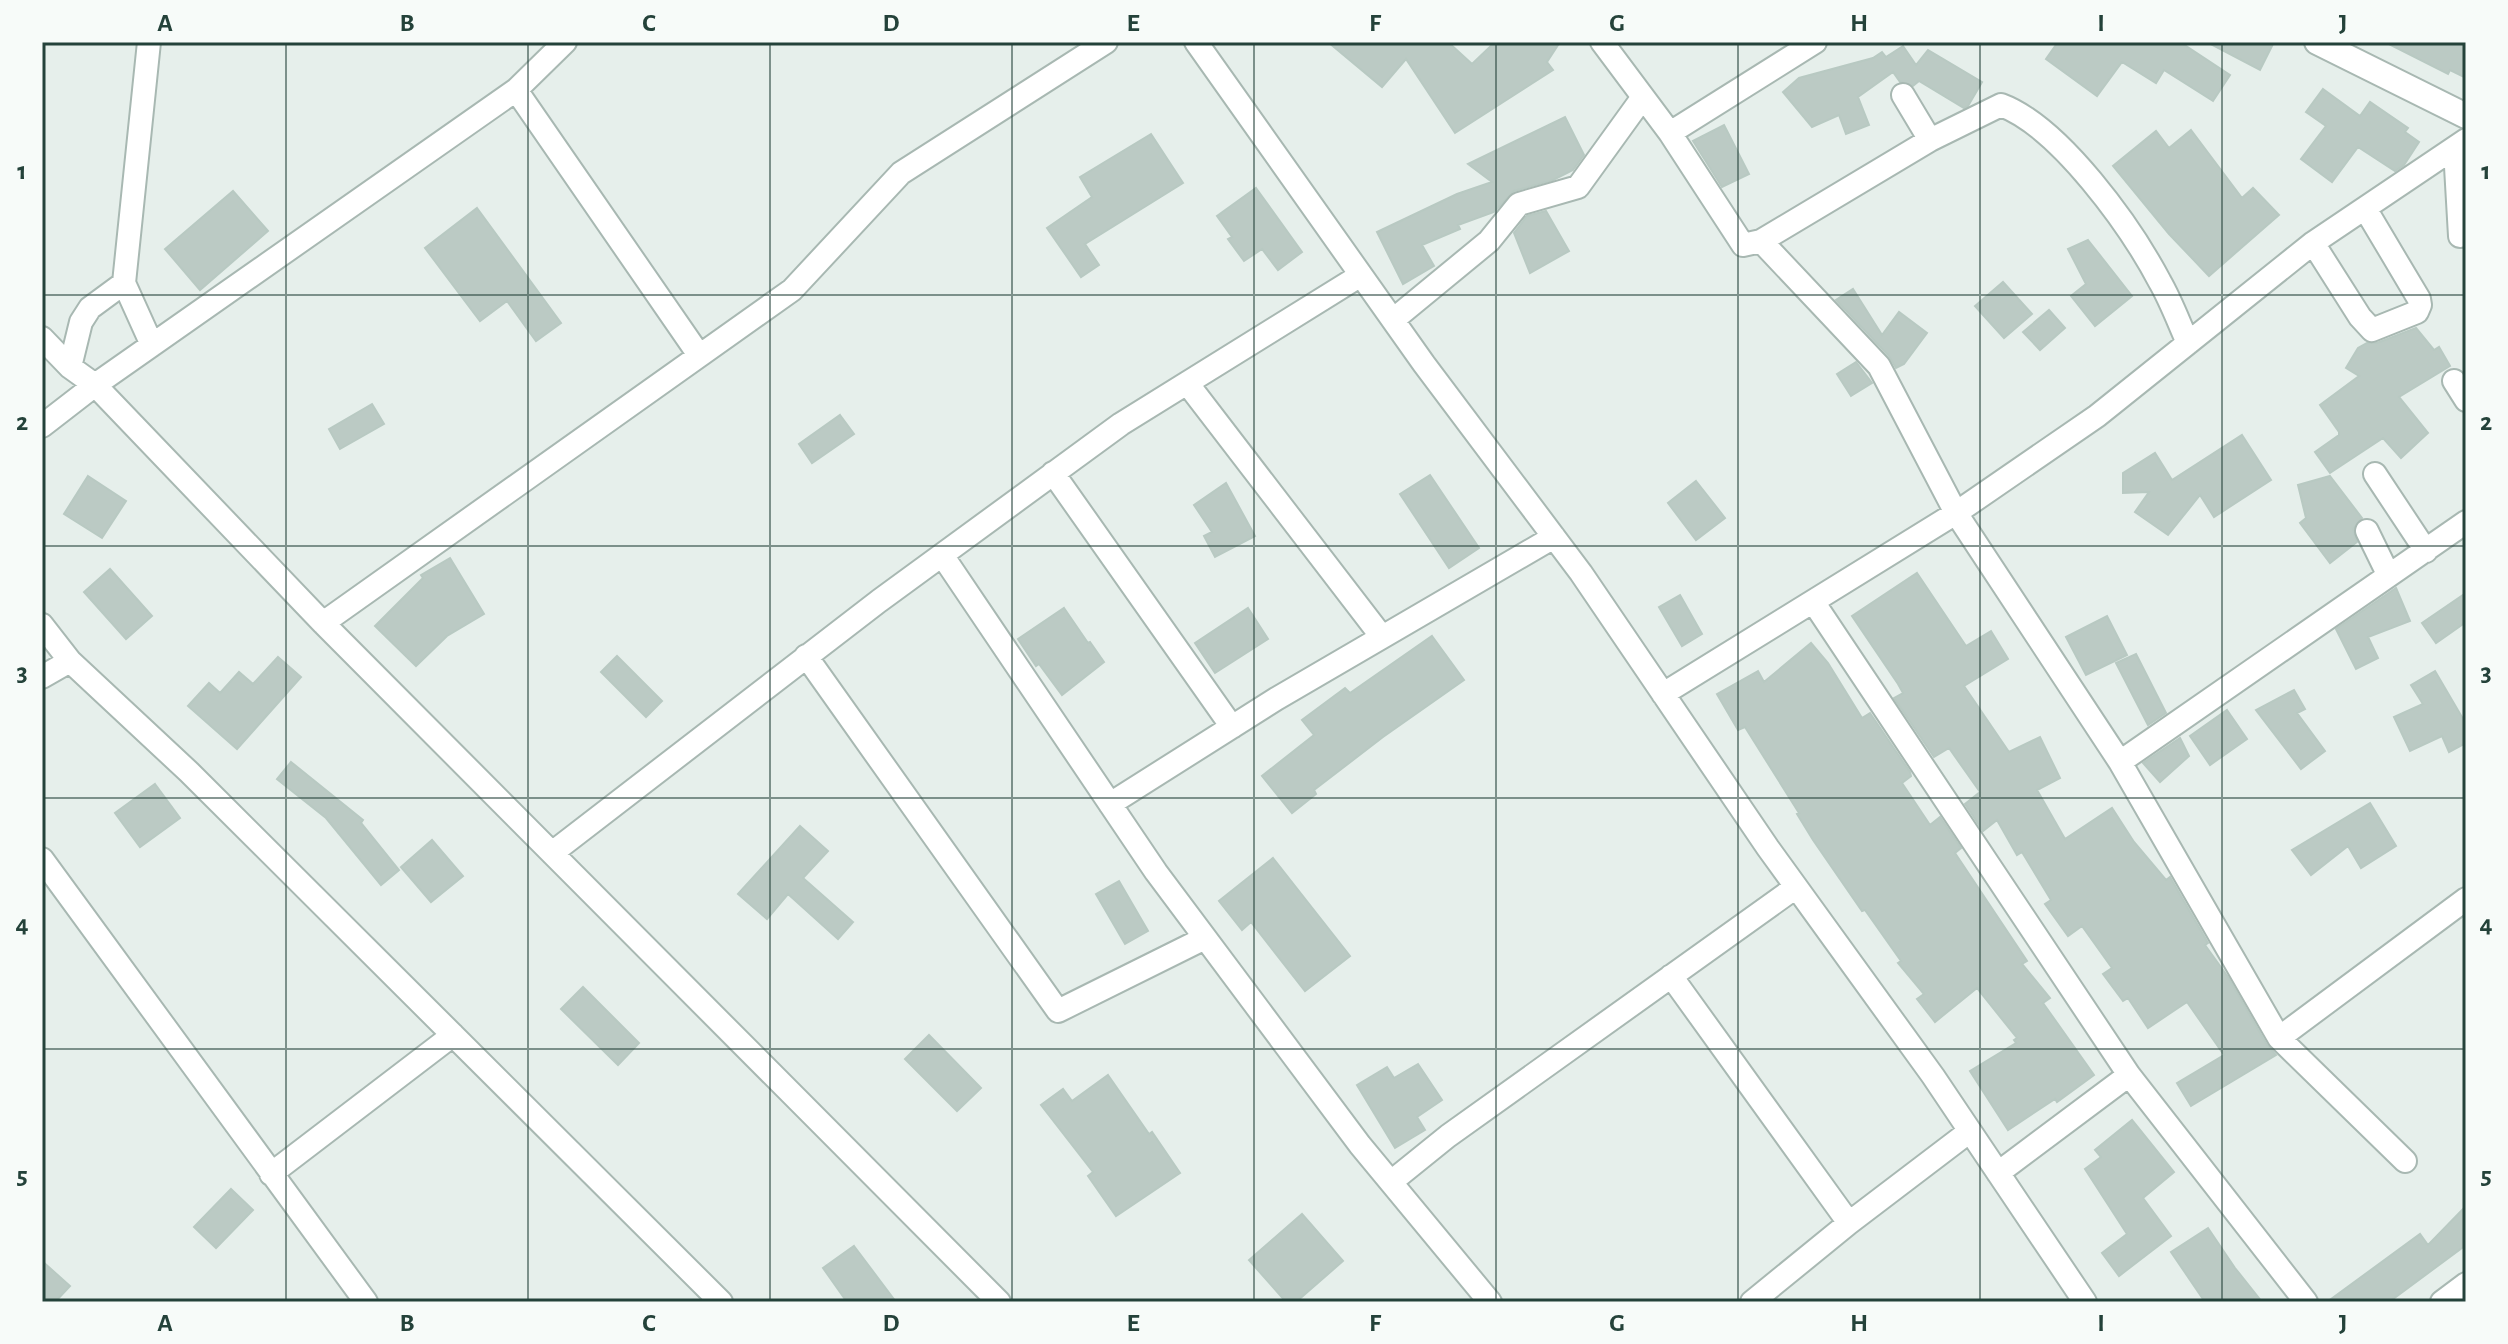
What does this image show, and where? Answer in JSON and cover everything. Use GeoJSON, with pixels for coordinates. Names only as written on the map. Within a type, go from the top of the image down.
{"type":"FeatureCollection","features":[{"type":"Feature","properties":{"kind":"street"},"geometry":{"type":"LineString","coordinates":[[149,42],[124,283],[152,345]]}},
{"type":"Feature","properties":{"kind":"street"},"geometry":{"type":"LineString","coordinates":[[42,426],[95,385],[516,90],[565,42]]}},
{"type":"Feature","properties":{"kind":"street"},"geometry":{"type":"LineString","coordinates":[[323,623],[792,290],[901,173],[1106,42]]}},
{"type":"Feature","properties":{"kind":"street"},"geometry":{"type":"LineString","coordinates":[[1196,42],[1393,320],[1554,537],[1796,887],[1970,1131],[2085,1302]]}},
{"type":"Feature","properties":{"kind":"street"},"geometry":{"type":"LineString","coordinates":[[1602,42],[1670,133],[1743,245],[1761,241],[1930,140],[2001,105],[2043,131],[2071,158],[2123,222],[2160,281],[2188,343]]}},
{"type":"Feature","properties":{"kind":"street"},"geometry":{"type":"LineString","coordinates":[[1670,133],[1815,42]]}},
{"type":"Feature","properties":{"kind":"street"},"geometry":{"type":"LineString","coordinates":[[2317,42],[2466,116]]}},
{"type":"Feature","properties":{"kind":"street"},"geometry":{"type":"LineString","coordinates":[[516,90],[699,355]]}},
{"type":"Feature","properties":{"kind":"street"},"geometry":{"type":"LineString","coordinates":[[1903,95],[1930,140]]}},
{"type":"Feature","properties":{"kind":"street"},"geometry":{"type":"LineString","coordinates":[[1393,320],[1489,241],[1519,204],[1578,187],[1643,97]]}},
{"type":"Feature","properties":{"kind":"street"},"geometry":{"type":"LineString","coordinates":[[1663,694],[1956,513],[2097,416],[2313,243],[2461,144]]}},
{"type":"Feature","properties":{"kind":"street"},"geometry":{"type":"LineString","coordinates":[[2460,236],[2461,144]]}},
{"type":"Feature","properties":{"kind":"street"},"geometry":{"type":"LineString","coordinates":[[2313,243],[2360,317],[2372,330],[2417,312],[2419,299],[2366,210]]}},
{"type":"Feature","properties":{"kind":"street"},"geometry":{"type":"LineString","coordinates":[[1761,241],[1879,366],[1956,513],[2120,762],[2279,1038],[2405,1161]]}},
{"type":"Feature","properties":{"kind":"street"},"geometry":{"type":"LineString","coordinates":[[552,853],[806,656],[1121,424],[1361,275]]}},
{"type":"Feature","properties":{"kind":"street"},"geometry":{"type":"LineString","coordinates":[[70,367],[81,322],[90,308],[124,283]]}},
{"type":"Feature","properties":{"kind":"street"},"geometry":{"type":"LineString","coordinates":[[42,338],[70,367],[95,385],[323,623],[999,1302]]}},
{"type":"Feature","properties":{"kind":"street"},"geometry":{"type":"LineString","coordinates":[[1187,383],[1382,637]]}},
{"type":"Feature","properties":{"kind":"street"},"geometry":{"type":"LineString","coordinates":[[1053,473],[1232,727]]}},
{"type":"Feature","properties":{"kind":"street"},"geometry":{"type":"LineString","coordinates":[[2375,474],[2426,551]]}},
{"type":"Feature","properties":{"kind":"street"},"geometry":{"type":"LineString","coordinates":[[2120,762],[2388,574],[2464,527]]}},
{"type":"Feature","properties":{"kind":"street"},"geometry":{"type":"LineString","coordinates":[[2367,531],[2388,574]]}},
{"type":"Feature","properties":{"kind":"street"},"geometry":{"type":"LineString","coordinates":[[1110,804],[1232,727],[1554,537]]}},
{"type":"Feature","properties":{"kind":"street"},"geometry":{"type":"LineString","coordinates":[[942,555],[1110,804],[1205,938],[1391,1182],[1490,1302]]}},
{"type":"Feature","properties":{"kind":"street"},"geometry":{"type":"LineString","coordinates":[[1814,603],[2129,1075],[2306,1302]]}},
{"type":"Feature","properties":{"kind":"street"},"geometry":{"type":"LineString","coordinates":[[42,625],[70,661],[189,772],[721,1302]]}},
{"type":"Feature","properties":{"kind":"street"},"geometry":{"type":"LineString","coordinates":[[806,656],[1058,1011],[1205,938]]}},
{"type":"Feature","properties":{"kind":"street"},"geometry":{"type":"LineString","coordinates":[[42,677],[70,661]]}},
{"type":"Feature","properties":{"kind":"street"},"geometry":{"type":"LineString","coordinates":[[42,859],[366,1302]]}},
{"type":"Feature","properties":{"kind":"street"},"geometry":{"type":"LineString","coordinates":[[1391,1182],[1448,1136],[1796,887]]}},
{"type":"Feature","properties":{"kind":"street"},"geometry":{"type":"LineString","coordinates":[[2279,1038],[2466,899]]}},
{"type":"Feature","properties":{"kind":"street"},"geometry":{"type":"LineString","coordinates":[[1671,976],[1849,1223]]}},
{"type":"Feature","properties":{"kind":"street"},"geometry":{"type":"LineString","coordinates":[[271,1174],[453,1035]]}},
{"type":"Feature","properties":{"kind":"street"},"geometry":{"type":"LineString","coordinates":[[1998,1173],[2129,1075]]}},
{"type":"Feature","properties":{"kind":"street"},"geometry":{"type":"LineString","coordinates":[[1752,1302],[1970,1131]]}},
{"type":"Feature","properties":{"kind":"street"},"geometry":{"type":"LineString","coordinates":[[2442,1302],[2466,1284]]}},
{"type":"Feature","properties":{"kind":"building"},"geometry":{"type":"Polygon","coordinates":[[[1328,42],[1448,42],[1472,64],[1495,42],[1560,42],[1547,62],[1553,70],[1455,133],[1406,59],[1382,87],[1328,42]]]}},
{"type":"Feature","properties":{"kind":"building"},"geometry":{"type":"Polygon","coordinates":[[[2058,42],[2180,42],[2230,75],[2213,101],[2164,70],[2156,83],[2122,62],[2097,96],[2046,59],[2058,42]]]}},
{"type":"Feature","properties":{"kind":"building"},"geometry":{"type":"Polygon","coordinates":[[[2207,42],[2274,42],[2260,70],[2207,42]]]}},
{"type":"Feature","properties":{"kind":"building"},"geometry":{"type":"Polygon","coordinates":[[[2385,42],[2466,42],[2466,78],[2450,70],[2448,74],[2385,42]]]}},
{"type":"Feature","properties":{"kind":"building"},"geometry":{"type":"Polygon","coordinates":[[[1903,46],[1916,65],[1928,50],[1982,82],[1968,106],[1964,108],[1919,81],[1913,86],[1900,82],[1893,72],[1858,97],[1869,125],[1846,134],[1839,115],[1812,127],[1783,92],[1799,78],[1873,58],[1882,52],[1886,57],[1903,46]]]}},
{"type":"Feature","properties":{"kind":"building"},"geometry":{"type":"Polygon","coordinates":[[[2323,89],[2360,116],[2370,102],[2408,128],[2405,132],[2419,142],[2404,165],[2395,171],[2358,147],[2332,182],[2301,159],[2326,126],[2306,112],[2323,89]]]}},
{"type":"Feature","properties":{"kind":"building"},"geometry":{"type":"Polygon","coordinates":[[[1565,117],[1584,155],[1573,170],[1553,180],[1514,191],[1494,212],[1458,225],[1460,229],[1422,245],[1434,266],[1403,284],[1377,232],[1457,194],[1492,182],[1468,164],[1565,117]]]}},
{"type":"Feature","properties":{"kind":"building"},"geometry":{"type":"Polygon","coordinates":[[[1724,125],[1749,174],[1722,187],[1693,141],[1724,125]]]}},
{"type":"Feature","properties":{"kind":"building"},"geometry":{"type":"Polygon","coordinates":[[[2191,130],[2242,198],[2253,188],[2279,215],[2209,276],[2169,234],[2113,166],[2156,131],[2169,148],[2191,130]]]}},
{"type":"Feature","properties":{"kind":"building"},"geometry":{"type":"Polygon","coordinates":[[[1151,134],[1183,183],[1085,244],[1099,265],[1081,277],[1047,228],[1092,197],[1080,177],[1151,134]]]}},
{"type":"Feature","properties":{"kind":"building"},"geometry":{"type":"Polygon","coordinates":[[[1256,188],[1302,252],[1278,270],[1262,249],[1244,261],[1228,239],[1232,237],[1217,216],[1256,188]]]}},
{"type":"Feature","properties":{"kind":"building"},"geometry":{"type":"Polygon","coordinates":[[[233,191],[268,231],[200,290],[165,249],[233,191]]]}},
{"type":"Feature","properties":{"kind":"building"},"geometry":{"type":"Polygon","coordinates":[[[477,208],[561,323],[536,341],[507,301],[480,321],[425,248],[477,208]]]}},
{"type":"Feature","properties":{"kind":"building"},"geometry":{"type":"Polygon","coordinates":[[[1546,211],[1569,251],[1530,273],[1514,233],[1527,216],[1546,211]]]}},
{"type":"Feature","properties":{"kind":"building"},"geometry":{"type":"Polygon","coordinates":[[[2088,240],[2132,296],[2095,326],[2071,296],[2086,284],[2068,249],[2088,240]]]}},
{"type":"Feature","properties":{"kind":"building"},"geometry":{"type":"Polygon","coordinates":[[[2003,282],[2032,314],[2004,338],[1975,306],[2003,282]]]}},
{"type":"Feature","properties":{"kind":"building"},"geometry":{"type":"Polygon","coordinates":[[[1853,289],[1882,335],[1899,312],[1927,333],[1904,364],[1896,368],[1889,356],[1836,300],[1853,289]]]}},
{"type":"Feature","properties":{"kind":"building"},"geometry":{"type":"Polygon","coordinates":[[[2049,310],[2065,328],[2040,350],[2023,332],[2049,310]]]}},
{"type":"Feature","properties":{"kind":"building"},"geometry":{"type":"Polygon","coordinates":[[[2416,328],[2434,350],[2439,347],[2450,366],[2399,397],[2428,433],[2401,458],[2383,438],[2330,473],[2315,452],[2339,432],[2320,405],[2359,376],[2346,368],[2358,348],[2416,328]]]}},
{"type":"Feature","properties":{"kind":"building"},"geometry":{"type":"Polygon","coordinates":[[[1856,362],[1872,383],[1851,396],[1837,374],[1856,362]]]}},
{"type":"Feature","properties":{"kind":"building"},"geometry":{"type":"Polygon","coordinates":[[[372,404],[384,424],[340,449],[329,429],[372,404]]]}},
{"type":"Feature","properties":{"kind":"building"},"geometry":{"type":"Polygon","coordinates":[[[840,415],[854,434],[812,463],[799,444],[840,415]]]}},
{"type":"Feature","properties":{"kind":"building"},"geometry":{"type":"Polygon","coordinates":[[[2242,435],[2271,480],[2214,517],[2200,495],[2168,535],[2135,512],[2149,492],[2123,493],[2123,473],[2155,453],[2172,480],[2242,435]]]}},
{"type":"Feature","properties":{"kind":"building"},"geometry":{"type":"Polygon","coordinates":[[[1430,475],[1479,548],[1449,568],[1400,494],[1430,475]]]}},
{"type":"Feature","properties":{"kind":"building"},"geometry":{"type":"Polygon","coordinates":[[[88,476],[126,501],[102,538],[64,514],[88,476]]]}},
{"type":"Feature","properties":{"kind":"building"},"geometry":{"type":"Polygon","coordinates":[[[2330,476],[2362,518],[2353,529],[2357,542],[2330,563],[2300,523],[2306,518],[2298,485],[2330,476]]]}},
{"type":"Feature","properties":{"kind":"building"},"geometry":{"type":"Polygon","coordinates":[[[1696,481],[1725,518],[1696,540],[1668,503],[1696,481]]]}},
{"type":"Feature","properties":{"kind":"building"},"geometry":{"type":"Polygon","coordinates":[[[1226,483],[1255,536],[1215,557],[1204,536],[1212,532],[1194,505],[1226,483]]]}},
{"type":"Feature","properties":{"kind":"building"},"geometry":{"type":"Polygon","coordinates":[[[450,558],[484,614],[447,636],[416,666],[375,626],[423,578],[421,575],[450,558]]]}},
{"type":"Feature","properties":{"kind":"building"},"geometry":{"type":"Polygon","coordinates":[[[110,569],[152,616],[126,639],[84,592],[110,569]]]}},
{"type":"Feature","properties":{"kind":"building"},"geometry":{"type":"Polygon","coordinates":[[[1917,573],[1966,646],[1991,631],[2008,659],[1964,686],[2009,752],[2040,737],[2060,778],[2037,790],[2065,839],[2112,808],[2134,842],[2166,880],[2170,877],[2208,943],[2205,945],[2276,1055],[2191,1106],[2177,1083],[2224,1055],[2187,1002],[2148,1028],[2128,998],[2123,1001],[2103,974],[2112,968],[2082,926],[2068,936],[2045,904],[2051,900],[2022,852],[2017,855],[1997,820],[1983,831],[1965,804],[1980,792],[1949,748],[1934,757],[1894,698],[1903,693],[1898,684],[1852,616],[1917,573]]]}},
{"type":"Feature","properties":{"kind":"building"},"geometry":{"type":"Polygon","coordinates":[[[2396,588],[2410,621],[2368,637],[2378,658],[2356,669],[2336,629],[2396,588]]]}},
{"type":"Feature","properties":{"kind":"building"},"geometry":{"type":"Polygon","coordinates":[[[2466,593],[2466,622],[2436,643],[2422,623],[2466,593]]]}},
{"type":"Feature","properties":{"kind":"building"},"geometry":{"type":"Polygon","coordinates":[[[1680,595],[1702,634],[1682,646],[1659,607],[1680,595]]]}},
{"type":"Feature","properties":{"kind":"building"},"geometry":{"type":"Polygon","coordinates":[[[1064,608],[1104,662],[1062,695],[1039,664],[1036,666],[1018,639],[1064,608]]]}},
{"type":"Feature","properties":{"kind":"building"},"geometry":{"type":"Polygon","coordinates":[[[1248,608],[1268,639],[1215,673],[1195,643],[1248,608]]]}},
{"type":"Feature","properties":{"kind":"building"},"geometry":{"type":"Polygon","coordinates":[[[2107,616],[2127,655],[2086,675],[2066,637],[2107,616]]]}},
{"type":"Feature","properties":{"kind":"building"},"geometry":{"type":"Polygon","coordinates":[[[1432,636],[1464,680],[1314,790],[1316,794],[1292,813],[1262,776],[1314,735],[1302,720],[1345,688],[1350,693],[1432,636]]]}},
{"type":"Feature","properties":{"kind":"building"},"geometry":{"type":"Polygon","coordinates":[[[1811,643],[1828,663],[1862,718],[1870,713],[1910,772],[1911,776],[1902,783],[1930,825],[1940,817],[1961,848],[1955,853],[2027,961],[2022,964],[2050,998],[2043,1003],[2094,1075],[2057,1102],[2055,1099],[2008,1130],[1970,1071],[2016,1043],[2014,1040],[2017,1038],[1977,988],[1935,1022],[1917,999],[1924,994],[1898,963],[1901,961],[1813,840],[1745,727],[1738,730],[1717,694],[1758,671],[1764,682],[1811,643]]]}},
{"type":"Feature","properties":{"kind":"building"},"geometry":{"type":"Polygon","coordinates":[[[2136,654],[2166,713],[2148,725],[2116,663],[2136,654]]]}},
{"type":"Feature","properties":{"kind":"building"},"geometry":{"type":"Polygon","coordinates":[[[617,656],[662,701],[646,717],[601,672],[617,656]]]}},
{"type":"Feature","properties":{"kind":"building"},"geometry":{"type":"Polygon","coordinates":[[[278,657],[301,677],[237,749],[188,706],[209,683],[220,693],[239,672],[253,684],[278,657]]]}},
{"type":"Feature","properties":{"kind":"building"},"geometry":{"type":"Polygon","coordinates":[[[2435,671],[2466,724],[2466,743],[2449,752],[2442,736],[2410,751],[2394,717],[2423,704],[2411,685],[2435,671]]]}},
{"type":"Feature","properties":{"kind":"building"},"geometry":{"type":"Polygon","coordinates":[[[2294,690],[2305,709],[2297,713],[2325,751],[2301,769],[2256,710],[2294,690]]]}},
{"type":"Feature","properties":{"kind":"building"},"geometry":{"type":"Polygon","coordinates":[[[2227,710],[2247,739],[2210,765],[2190,736],[2227,710]]]}},
{"type":"Feature","properties":{"kind":"building"},"geometry":{"type":"Polygon","coordinates":[[[2180,738],[2189,756],[2160,782],[2143,763],[2180,738]]]}},
{"type":"Feature","properties":{"kind":"building"},"geometry":{"type":"Polygon","coordinates":[[[291,762],[363,820],[361,823],[399,870],[381,885],[326,818],[277,779],[291,762]]]}},
{"type":"Feature","properties":{"kind":"building"},"geometry":{"type":"Polygon","coordinates":[[[155,784],[180,818],[140,847],[115,813],[155,784]]]}},
{"type":"Feature","properties":{"kind":"building"},"geometry":{"type":"Polygon","coordinates":[[[2370,803],[2396,846],[2361,868],[2348,846],[2311,875],[2292,850],[2370,803]]]}},
{"type":"Feature","properties":{"kind":"building"},"geometry":{"type":"Polygon","coordinates":[[[800,826],[828,851],[803,878],[853,922],[838,939],[788,894],[767,919],[738,894],[800,826]]]}},
{"type":"Feature","properties":{"kind":"building"},"geometry":{"type":"Polygon","coordinates":[[[432,840],[463,876],[431,902],[401,867],[432,840]]]}},
{"type":"Feature","properties":{"kind":"building"},"geometry":{"type":"Polygon","coordinates":[[[1273,858],[1350,956],[1305,991],[1251,922],[1242,930],[1219,901],[1273,858]]]}},
{"type":"Feature","properties":{"kind":"building"},"geometry":{"type":"Polygon","coordinates":[[[1119,881],[1148,931],[1125,944],[1096,894],[1119,881]]]}},
{"type":"Feature","properties":{"kind":"building"},"geometry":{"type":"Polygon","coordinates":[[[583,987],[639,1043],[618,1065],[561,1009],[583,987]]]}},
{"type":"Feature","properties":{"kind":"building"},"geometry":{"type":"Polygon","coordinates":[[[929,1035],[981,1088],[957,1111],[905,1059],[929,1035]]]}},
{"type":"Feature","properties":{"kind":"building"},"geometry":{"type":"Polygon","coordinates":[[[1418,1064],[1442,1100],[1417,1117],[1425,1130],[1395,1148],[1357,1085],[1387,1067],[1394,1078],[1418,1064]]]}},
{"type":"Feature","properties":{"kind":"building"},"geometry":{"type":"Polygon","coordinates":[[[1108,1075],[1180,1173],[1116,1216],[1088,1176],[1093,1172],[1041,1105],[1063,1089],[1072,1101],[1108,1075]]]}},
{"type":"Feature","properties":{"kind":"building"},"geometry":{"type":"Polygon","coordinates":[[[2132,1120],[2174,1172],[2143,1198],[2171,1236],[2119,1276],[2102,1253],[2127,1234],[2085,1169],[2101,1157],[2095,1150],[2132,1120]]]}},
{"type":"Feature","properties":{"kind":"building"},"geometry":{"type":"Polygon","coordinates":[[[231,1189],[253,1210],[216,1248],[194,1227],[231,1189]]]}},
{"type":"Feature","properties":{"kind":"building"},"geometry":{"type":"Polygon","coordinates":[[[2466,1206],[2466,1245],[2389,1302],[2327,1302],[2420,1234],[2428,1245],[2466,1206]]]}},
{"type":"Feature","properties":{"kind":"building"},"geometry":{"type":"Polygon","coordinates":[[[1302,1214],[1343,1261],[1296,1302],[1286,1302],[1249,1260],[1302,1214]]]}},
{"type":"Feature","properties":{"kind":"building"},"geometry":{"type":"Polygon","coordinates":[[[2208,1228],[2262,1302],[2205,1302],[2171,1252],[2208,1228]]]}},
{"type":"Feature","properties":{"kind":"building"},"geometry":{"type":"Polygon","coordinates":[[[854,1246],[896,1302],[847,1302],[823,1268],[854,1246]]]}},
{"type":"Feature","properties":{"kind":"building"},"geometry":{"type":"Polygon","coordinates":[[[42,1261],[70,1286],[55,1302],[42,1302],[42,1261]]]}}]}
